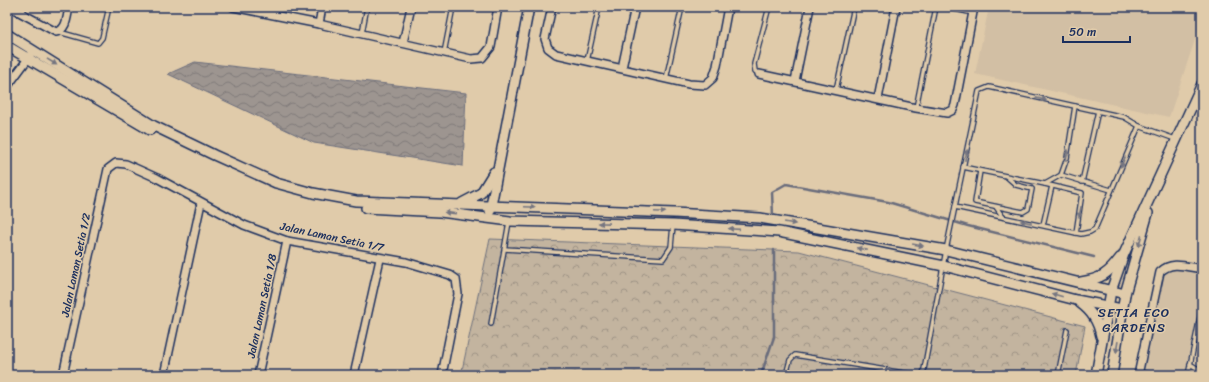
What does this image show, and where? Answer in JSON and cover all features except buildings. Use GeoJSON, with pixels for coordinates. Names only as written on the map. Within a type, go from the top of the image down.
{"type":"FeatureCollection","features":[{"type":"Feature","properties":{"kind":"street"},"geometry":{"type":"LineString","coordinates":[[10,7],[23,11],[58,31],[65,26],[69,7]]}},
{"type":"Feature","properties":{"kind":"street"},"geometry":{"type":"LineString","coordinates":[[235,7],[319,24],[471,59],[482,58],[488,53],[491,47],[498,7]]}},
{"type":"Feature","properties":{"kind":"street"},"geometry":{"type":"LineString","coordinates":[[319,24],[322,7]]}},
{"type":"Feature","properties":{"kind":"street"},"geometry":{"type":"LineString","coordinates":[[403,43],[411,7]]}},
{"type":"Feature","properties":{"kind":"street"},"geometry":{"type":"LineString","coordinates":[[489,218],[529,7]]}},
{"type":"Feature","properties":{"kind":"street"},"geometry":{"type":"LineString","coordinates":[[552,7],[545,39],[548,48],[556,54],[666,79],[705,85],[713,78],[717,66],[728,7]]}},
{"type":"Feature","properties":{"kind":"street"},"geometry":{"type":"LineString","coordinates":[[622,68],[635,7]]}},
{"type":"Feature","properties":{"kind":"street"},"geometry":{"type":"LineString","coordinates":[[795,81],[810,7]]}},
{"type":"Feature","properties":{"kind":"street"},"geometry":{"type":"LineString","coordinates":[[878,99],[896,7]]}},
{"type":"Feature","properties":{"kind":"street"},"geometry":{"type":"LineString","coordinates":[[759,74],[916,108],[947,113],[953,110],[955,105],[973,10]]}},
{"type":"Feature","properties":{"kind":"street"},"geometry":{"type":"LineString","coordinates":[[7,34],[31,54],[152,131],[211,161],[274,188],[311,199],[355,207],[440,212],[510,221],[673,225],[779,232],[944,266],[1076,300],[1122,309]]}},
{"type":"Feature","properties":{"kind":"street"},"geometry":{"type":"LineString","coordinates":[[7,46],[31,54],[154,126],[214,156],[276,183],[313,193],[356,201],[492,205],[760,218],[946,250],[1125,294]]}},
{"type":"Feature","properties":{"kind":"street"},"geometry":{"type":"LineString","coordinates":[[7,87],[31,54]]}},
{"type":"Feature","properties":{"kind":"street"},"geometry":{"type":"LineString","coordinates":[[1096,375],[1111,291],[1124,254],[1178,140],[1202,84]]}},
{"type":"Feature","properties":{"kind":"street"},"geometry":{"type":"LineString","coordinates":[[453,205],[472,200],[481,193],[490,181],[499,162]]}},
{"type":"Feature","properties":{"kind":"street","name":"Jalan Laman Setia 1/7"},"geometry":{"type":"LineString","coordinates":[[116,163],[126,164],[157,178],[244,226],[287,241],[380,259],[406,262],[450,275],[456,279],[458,294],[442,375]]}},
{"type":"Feature","properties":{"kind":"street","name":"Jalan Laman Setia 1/2"},"geometry":{"type":"LineString","coordinates":[[63,375],[108,169],[116,163]]}},
{"type":"Feature","properties":{"kind":"street"},"geometry":{"type":"LineString","coordinates":[[1112,375],[1125,294],[1155,190]]}},
{"type":"Feature","properties":{"kind":"street"},"geometry":{"type":"LineString","coordinates":[[164,375],[201,203]]}},
{"type":"Feature","properties":{"kind":"street","name":"Jalan Laman Setia 1/8"},"geometry":{"type":"LineString","coordinates":[[258,375],[287,241]]}},
{"type":"Feature","properties":{"kind":"street"},"geometry":{"type":"LineString","coordinates":[[1060,279],[1077,282],[1095,280],[1103,276],[1115,266],[1124,254]]}},
{"type":"Feature","properties":{"kind":"street"},"geometry":{"type":"LineString","coordinates":[[354,375],[380,259]]}},
{"type":"Feature","properties":{"kind":"street"},"geometry":{"type":"LineString","coordinates":[[1138,373],[1160,272],[1164,268],[1175,264],[1202,269]]}},
{"type":"Feature","properties":{"kind":"street"},"geometry":{"type":"LineString","coordinates":[[1076,300],[1090,311],[1099,324],[1103,341]]}},
{"type":"Feature","properties":{"kind":"lane"},"geometry":{"type":"LineString","coordinates":[[58,31],[98,43],[102,38],[109,7]]}},
{"type":"Feature","properties":{"kind":"lane"},"geometry":{"type":"LineString","coordinates":[[275,15],[277,7]]}},
{"type":"Feature","properties":{"kind":"lane"},"geometry":{"type":"LineString","coordinates":[[362,34],[367,7]]}},
{"type":"Feature","properties":{"kind":"lane"},"geometry":{"type":"LineString","coordinates":[[444,53],[453,7]]}},
{"type":"Feature","properties":{"kind":"lane"},"geometry":{"type":"LineString","coordinates":[[587,61],[599,7]]}},
{"type":"Feature","properties":{"kind":"lane"},"geometry":{"type":"LineString","coordinates":[[666,79],[682,7]]}},
{"type":"Feature","properties":{"kind":"lane"},"geometry":{"type":"LineString","coordinates":[[759,74],[755,71],[754,64],[769,7]]}},
{"type":"Feature","properties":{"kind":"lane"},"geometry":{"type":"LineString","coordinates":[[836,91],[854,7]]}},
{"type":"Feature","properties":{"kind":"lane"},"geometry":{"type":"LineString","coordinates":[[916,108],[936,7]]}},
{"type":"Feature","properties":{"kind":"lane"},"geometry":{"type":"LineString","coordinates":[[945,7],[973,10]]}},
{"type":"Feature","properties":{"kind":"lane"},"geometry":{"type":"LineString","coordinates":[[923,375],[950,227],[979,91],[983,88],[990,87],[1124,117],[1139,126],[1178,140]]}},
{"type":"Feature","properties":{"kind":"lane"},"geometry":{"type":"LineString","coordinates":[[1045,184],[1061,175],[1067,158],[1074,106]]}},
{"type":"Feature","properties":{"kind":"lane"},"geometry":{"type":"LineString","coordinates":[[1082,182],[1098,111]]}},
{"type":"Feature","properties":{"kind":"lane"},"geometry":{"type":"LineString","coordinates":[[955,207],[1076,233],[1090,232],[1095,229],[1139,126]]}},
{"type":"Feature","properties":{"kind":"lane"},"geometry":{"type":"LineString","coordinates":[[963,167],[1082,193],[1076,233]]}},
{"type":"Feature","properties":{"kind":"lane"},"geometry":{"type":"LineString","coordinates":[[980,171],[974,201],[1023,212],[1028,209],[1032,189],[1016,185],[1006,176]]}},
{"type":"Feature","properties":{"kind":"lane"},"geometry":{"type":"LineString","coordinates":[[1061,175],[1111,190]]}},
{"type":"Feature","properties":{"kind":"lane"},"geometry":{"type":"LineString","coordinates":[[1043,225],[1052,186]]}},
{"type":"Feature","properties":{"kind":"lane"},"geometry":{"type":"LineString","coordinates":[[996,207],[1003,217]]}},
{"type":"Feature","properties":{"kind":"lane"},"geometry":{"type":"LineString","coordinates":[[491,324],[510,221]]}},
{"type":"Feature","properties":{"kind":"lane"},"geometry":{"type":"LineString","coordinates":[[505,249],[663,259],[671,247],[673,225]]}},
{"type":"Feature","properties":{"kind":"lane"},"geometry":{"type":"LineString","coordinates":[[1188,375],[1202,308]]}},
{"type":"Feature","properties":{"kind":"lane"},"geometry":{"type":"LineString","coordinates":[[1058,375],[1067,330]]}},
{"type":"Feature","properties":{"kind":"lane"},"geometry":{"type":"LineString","coordinates":[[786,375],[790,360],[795,355],[893,373],[916,375]]}},
{"type":"Feature","properties":{"kind":"lane"},"geometry":{"type":"LineString","coordinates":[[1190,364],[1202,371]]}},
{"type":"Feature","properties":{"kind":"lane"},"geometry":{"type":"LineString","coordinates":[[1138,373],[1153,375]]}},
{"type":"Feature","properties":{"kind":"shaded area"},"geometry":{"type":"Polygon","coordinates":[[[989,7],[1202,7],[1202,19],[1169,117],[975,74],[989,7]]]}},
{"type":"Feature","properties":{"kind":"shaded area"},"geometry":{"type":"Polygon","coordinates":[[[1175,261],[1202,266],[1202,314],[1190,375],[1135,375],[1157,269],[1162,264],[1175,261]]]}},
{"type":"Feature","properties":{"kind":"green space"},"geometry":{"type":"Polygon","coordinates":[[[490,239],[799,251],[1085,326],[1076,375],[461,375],[490,239]]]}},
{"type":"Feature","properties":{"kind":"water"},"geometry":{"type":"Polygon","coordinates":[[[195,62],[466,93],[463,166],[314,143],[168,74],[195,62]]]}},
{"type":"Feature","properties":{"kind":"waterway"},"geometry":{"type":"LineString","coordinates":[[773,216],[772,192],[786,184],[888,202],[968,226],[1094,257]]}},
{"type":"Feature","properties":{"kind":"waterway"},"geometry":{"type":"LineString","coordinates":[[761,375],[774,337],[774,250]]}},
{"type":"Feature","properties":{"kind":"district","name":"SETIA ECO GARDENS"},"geometry":{"type":"Point","coordinates":[1134,320]}}]}
